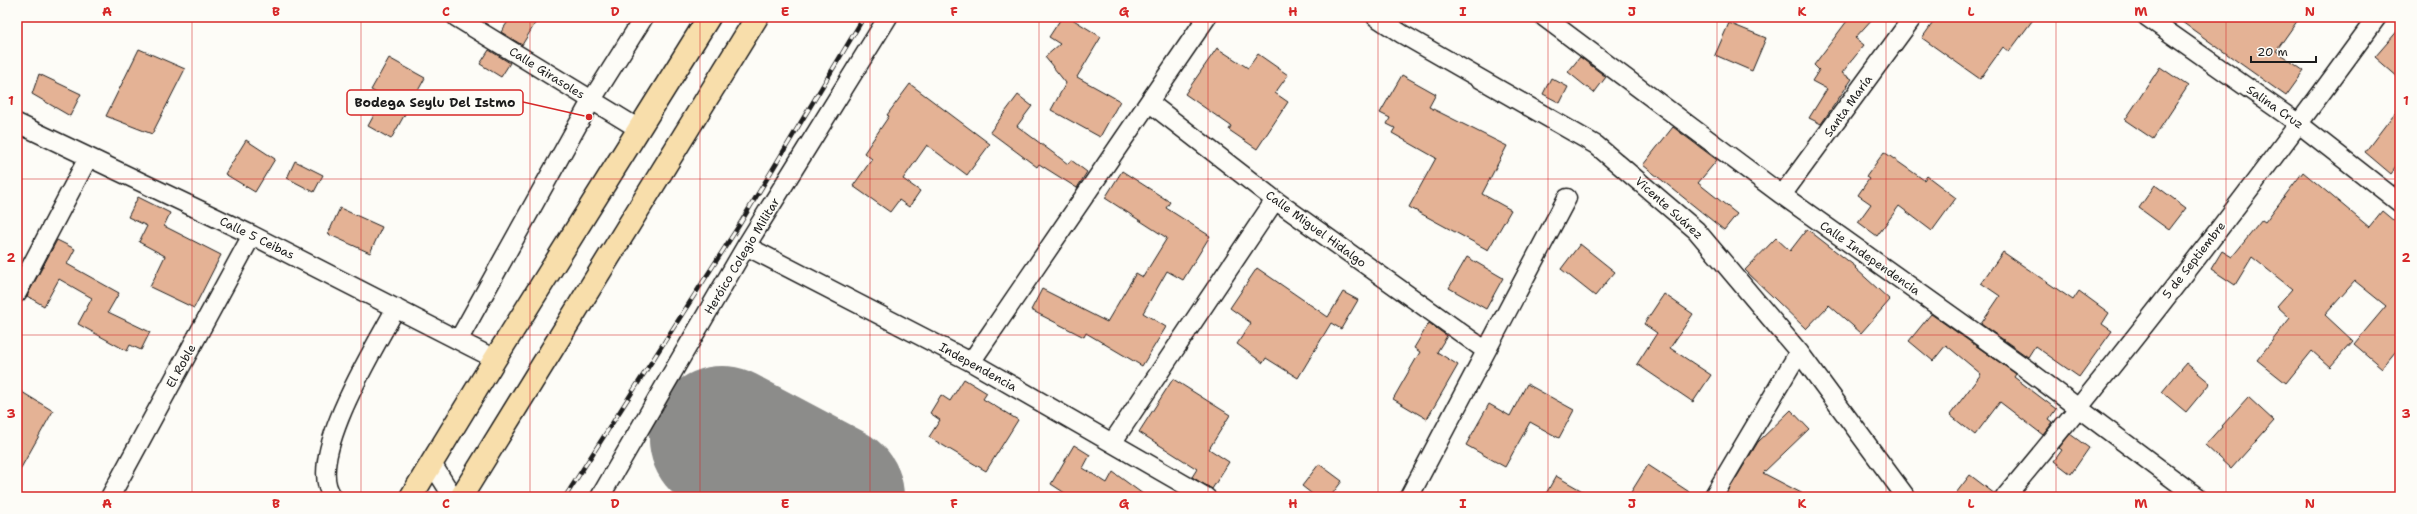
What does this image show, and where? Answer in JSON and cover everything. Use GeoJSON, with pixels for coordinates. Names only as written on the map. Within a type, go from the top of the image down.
{"type":"FeatureCollection","features":[{"type":"Feature","properties":{"kind":"main road"},"geometry":{"type":"LineString","coordinates":[[411,497],[431,462],[709,17]]}},
{"type":"Feature","properties":{"kind":"main road"},"geometry":{"type":"LineString","coordinates":[[461,497],[757,17]]}},
{"type":"Feature","properties":{"kind":"street","name":"Calle Girasoles"},"geometry":{"type":"LineString","coordinates":[[456,17],[639,129]]}},
{"type":"Feature","properties":{"kind":"street"},"geometry":{"type":"LineString","coordinates":[[459,339],[591,101],[644,17]]}},
{"type":"Feature","properties":{"kind":"street","name":"Heróico Colegio Militar"},"geometry":{"type":"LineString","coordinates":[[600,497],[746,246],[888,17]]}},
{"type":"Feature","properties":{"kind":"street"},"geometry":{"type":"LineString","coordinates":[[971,362],[1150,103],[1207,17]]}},
{"type":"Feature","properties":{"kind":"street","name":"Vicente Suárez"},"geometry":{"type":"LineString","coordinates":[[1376,17],[1402,34],[1596,145],[1696,230],[1799,352],[1906,497]]}},
{"type":"Feature","properties":{"kind":"street","name":"Calle Independencia"},"geometry":{"type":"LineString","coordinates":[[1544,17],[1782,195],[2079,408],[2197,497]]}},
{"type":"Feature","properties":{"kind":"street","name":"Santa María"},"geometry":{"type":"LineString","coordinates":[[1782,195],[1913,17]]}},
{"type":"Feature","properties":{"kind":"street","name":"Salina Cruz"},"geometry":{"type":"LineString","coordinates":[[2147,17],[2299,124],[2400,203]]}},
{"type":"Feature","properties":{"kind":"street","name":"5 de Septiembre"},"geometry":{"type":"LineString","coordinates":[[2005,497],[2079,408],[2299,124],[2377,17]]}},
{"type":"Feature","properties":{"kind":"street","name":"Calle Miguel Hidalgo"},"geometry":{"type":"LineString","coordinates":[[1150,103],[1275,200],[1485,350]]}},
{"type":"Feature","properties":{"kind":"street","name":"Calle 5 Ceibas"},"geometry":{"type":"LineString","coordinates":[[17,123],[252,235],[459,339],[495,359]]}},
{"type":"Feature","properties":{"kind":"street"},"geometry":{"type":"LineString","coordinates":[[17,293],[88,158]]}},
{"type":"Feature","properties":{"kind":"street"},"geometry":{"type":"LineString","coordinates":[[1410,497],[1485,350],[1567,198]]}},
{"type":"Feature","properties":{"kind":"street"},"geometry":{"type":"LineString","coordinates":[[1112,443],[1275,200]]}},
{"type":"Feature","properties":{"kind":"street","name":"El Roble"},"geometry":{"type":"LineString","coordinates":[[110,497],[252,235]]}},
{"type":"Feature","properties":{"kind":"street","name":"Independencia"},"geometry":{"type":"LineString","coordinates":[[746,246],[971,362],[1206,497]]}},
{"type":"Feature","properties":{"kind":"street"},"geometry":{"type":"LineString","coordinates":[[332,497],[327,491],[325,461],[338,419],[396,308]]}},
{"type":"Feature","properties":{"kind":"street"},"geometry":{"type":"LineString","coordinates":[[1713,497],[1799,352]]}},
{"type":"Feature","properties":{"kind":"street"},"geometry":{"type":"LineString","coordinates":[[431,462],[453,497]]}},
{"type":"Feature","properties":{"kind":"building"},"geometry":{"type":"Polygon","coordinates":[[[511,17],[539,17],[522,45],[501,32],[511,17]]]}},
{"type":"Feature","properties":{"kind":"building"},"geometry":{"type":"Polygon","coordinates":[[[1062,17],[1069,17],[1101,37],[1077,77],[1120,101],[1100,137],[1051,110],[1066,83],[1045,57],[1060,44],[1049,37],[1062,17]]]}},
{"type":"Feature","properties":{"kind":"building"},"geometry":{"type":"Polygon","coordinates":[[[1850,17],[1874,17],[1855,38],[1864,45],[1842,73],[1852,79],[1821,124],[1809,118],[1827,89],[1812,81],[1819,70],[1814,65],[1850,17]]]}},
{"type":"Feature","properties":{"kind":"building"},"geometry":{"type":"Polygon","coordinates":[[[1937,17],[2035,17],[2009,52],[2003,47],[1980,79],[1922,38],[1937,17]]]}},
{"type":"Feature","properties":{"kind":"building"},"geometry":{"type":"Polygon","coordinates":[[[2175,17],[2300,17],[2276,51],[2304,71],[2286,96],[2175,17]]]}},
{"type":"Feature","properties":{"kind":"building"},"geometry":{"type":"Polygon","coordinates":[[[1729,23],[1766,38],[1752,71],[1715,55],[1729,23]]]}},
{"type":"Feature","properties":{"kind":"building"},"geometry":{"type":"Polygon","coordinates":[[[2400,28],[2400,79],[2375,57],[2400,28]]]}},
{"type":"Feature","properties":{"kind":"building"},"geometry":{"type":"Polygon","coordinates":[[[1217,48],[1248,68],[1258,54],[1288,75],[1275,93],[1288,102],[1257,149],[1229,130],[1231,126],[1185,94],[1217,48]]]}},
{"type":"Feature","properties":{"kind":"building"},"geometry":{"type":"Polygon","coordinates":[[[139,49],[185,69],[152,134],[106,116],[139,49]]]}},
{"type":"Feature","properties":{"kind":"building"},"geometry":{"type":"Polygon","coordinates":[[[489,50],[510,63],[501,77],[480,64],[489,50]]]}},
{"type":"Feature","properties":{"kind":"building"},"geometry":{"type":"Polygon","coordinates":[[[1580,57],[1606,77],[1594,93],[1568,72],[1580,57]]]}},
{"type":"Feature","properties":{"kind":"building"},"geometry":{"type":"Polygon","coordinates":[[[389,58],[425,78],[391,139],[368,126],[384,97],[371,90],[389,58]]]}},
{"type":"Feature","properties":{"kind":"building"},"geometry":{"type":"Polygon","coordinates":[[[2160,67],[2188,86],[2153,139],[2125,120],[2160,67]]]}},
{"type":"Feature","properties":{"kind":"building"},"geometry":{"type":"Polygon","coordinates":[[[39,74],[81,94],[70,116],[32,94],[39,74]]]}},
{"type":"Feature","properties":{"kind":"building"},"geometry":{"type":"Polygon","coordinates":[[[1402,75],[1436,94],[1429,107],[1507,146],[1482,194],[1511,210],[1488,250],[1409,207],[1436,158],[1392,133],[1395,128],[1387,124],[1390,118],[1380,113],[1402,75]]]}},
{"type":"Feature","properties":{"kind":"building"},"geometry":{"type":"Polygon","coordinates":[[[1551,78],[1568,87],[1560,103],[1543,94],[1551,78]]]}},
{"type":"Feature","properties":{"kind":"building"},"geometry":{"type":"Polygon","coordinates":[[[910,84],[990,144],[967,175],[927,145],[903,179],[920,191],[909,207],[899,200],[890,212],[853,186],[872,159],[864,153],[889,116],[887,115],[910,84]]]}},
{"type":"Feature","properties":{"kind":"building"},"geometry":{"type":"Polygon","coordinates":[[[1018,95],[1032,106],[1017,126],[1068,164],[1071,160],[1087,172],[1077,188],[1039,164],[1037,167],[990,132],[1018,95]]]}},
{"type":"Feature","properties":{"kind":"building"},"geometry":{"type":"Polygon","coordinates":[[[2400,106],[2400,162],[2391,174],[2365,152],[2400,106]]]}},
{"type":"Feature","properties":{"kind":"building"},"geometry":{"type":"Polygon","coordinates":[[[1673,127],[1717,160],[1698,183],[1737,214],[1724,230],[1643,165],[1673,127]]]}},
{"type":"Feature","properties":{"kind":"building"},"geometry":{"type":"Polygon","coordinates":[[[246,140],[275,159],[255,192],[225,174],[246,140]]]}},
{"type":"Feature","properties":{"kind":"building"},"geometry":{"type":"Polygon","coordinates":[[[1884,152],[1924,180],[1927,176],[1956,198],[1932,231],[1899,206],[1877,236],[1858,222],[1871,204],[1858,195],[1869,179],[1866,177],[1884,152]]]}},
{"type":"Feature","properties":{"kind":"building"},"geometry":{"type":"Polygon","coordinates":[[[295,161],[323,175],[314,192],[287,178],[295,161]]]}},
{"type":"Feature","properties":{"kind":"building"},"geometry":{"type":"Polygon","coordinates":[[[1122,171],[1170,202],[1166,208],[1210,236],[1183,280],[1167,271],[1143,313],[1166,327],[1142,366],[1086,333],[1084,337],[1031,310],[1042,289],[1107,322],[1136,273],[1143,277],[1167,238],[1105,198],[1122,171]]]}},
{"type":"Feature","properties":{"kind":"building"},"geometry":{"type":"Polygon","coordinates":[[[2303,172],[2369,227],[2382,211],[2400,226],[2400,346],[2382,368],[2354,344],[2386,306],[2355,281],[2325,315],[2353,341],[2330,367],[2312,351],[2286,383],[2257,360],[2290,318],[2277,306],[2292,289],[2252,257],[2235,285],[2211,269],[2222,251],[2232,257],[2262,220],[2265,222],[2303,172]]]}},
{"type":"Feature","properties":{"kind":"building"},"geometry":{"type":"Polygon","coordinates":[[[2155,185],[2186,208],[2169,230],[2139,208],[2155,185]]]}},
{"type":"Feature","properties":{"kind":"building"},"geometry":{"type":"Polygon","coordinates":[[[138,197],[170,213],[164,226],[221,255],[194,308],[150,287],[165,256],[139,242],[147,226],[128,217],[138,197]]]}},
{"type":"Feature","properties":{"kind":"building"},"geometry":{"type":"Polygon","coordinates":[[[340,208],[382,227],[370,253],[328,234],[340,208]]]}},
{"type":"Feature","properties":{"kind":"building"},"geometry":{"type":"Polygon","coordinates":[[[1807,229],[1856,267],[1855,268],[1890,300],[1861,333],[1829,305],[1806,329],[1745,270],[1776,238],[1790,251],[1807,229]]]}},
{"type":"Feature","properties":{"kind":"building"},"geometry":{"type":"Polygon","coordinates":[[[57,240],[75,249],[67,264],[119,293],[108,312],[150,332],[141,350],[130,345],[127,351],[78,324],[92,298],[59,279],[44,306],[27,296],[57,240]]]}},
{"type":"Feature","properties":{"kind":"building"},"geometry":{"type":"Polygon","coordinates":[[[1580,244],[1615,272],[1595,296],[1561,269],[1580,244]]]}},
{"type":"Feature","properties":{"kind":"building"},"geometry":{"type":"Polygon","coordinates":[[[2003,252],[2073,300],[2079,291],[2109,313],[2102,324],[2112,331],[2079,377],[2035,346],[2028,357],[1981,324],[2000,296],[1981,283],[2003,252]]]}},
{"type":"Feature","properties":{"kind":"building"},"geometry":{"type":"Polygon","coordinates":[[[1467,257],[1503,278],[1486,309],[1449,288],[1467,257]]]}},
{"type":"Feature","properties":{"kind":"building"},"geometry":{"type":"Polygon","coordinates":[[[1257,268],[1328,317],[1343,292],[1358,300],[1341,329],[1331,323],[1298,378],[1266,358],[1263,363],[1237,344],[1251,323],[1230,308],[1257,268]]]}},
{"type":"Feature","properties":{"kind":"building"},"geometry":{"type":"Polygon","coordinates":[[[1664,294],[1693,314],[1670,348],[1711,375],[1693,402],[1637,364],[1657,333],[1644,324],[1664,294]]]}},
{"type":"Feature","properties":{"kind":"building"},"geometry":{"type":"Polygon","coordinates":[[[1931,314],[2016,374],[2014,377],[2056,409],[2049,419],[2053,422],[2043,435],[2000,402],[1975,435],[1950,415],[1981,374],[1946,345],[1933,361],[1909,341],[1931,314]]]}},
{"type":"Feature","properties":{"kind":"building"},"geometry":{"type":"Polygon","coordinates":[[[1429,323],[1447,336],[1437,352],[1458,365],[1427,419],[1393,399],[1420,352],[1414,348],[1429,323]]]}},
{"type":"Feature","properties":{"kind":"building"},"geometry":{"type":"Polygon","coordinates":[[[2186,363],[2210,383],[2186,412],[2162,392],[2186,363]]]}},
{"type":"Feature","properties":{"kind":"building"},"geometry":{"type":"Polygon","coordinates":[[[964,379],[987,393],[983,399],[1018,420],[986,471],[929,437],[940,420],[930,413],[941,395],[950,401],[964,379]]]}},
{"type":"Feature","properties":{"kind":"building"},"geometry":{"type":"Polygon","coordinates":[[[1173,379],[1230,415],[1209,449],[1229,462],[1212,489],[1192,477],[1197,469],[1139,432],[1173,379]]]}},
{"type":"Feature","properties":{"kind":"building"},"geometry":{"type":"Polygon","coordinates":[[[1527,384],[1574,410],[1559,438],[1530,422],[1505,467],[1466,445],[1489,404],[1510,416],[1527,384]]]}},
{"type":"Feature","properties":{"kind":"building"},"geometry":{"type":"Polygon","coordinates":[[[17,389],[53,411],[17,475],[17,389]]]}},
{"type":"Feature","properties":{"kind":"building"},"geometry":{"type":"Polygon","coordinates":[[[2248,397],[2274,421],[2231,469],[2205,445],[2248,397]]]}},
{"type":"Feature","properties":{"kind":"building"},"geometry":{"type":"Polygon","coordinates":[[[1791,410],[1809,429],[1763,473],[1809,497],[1735,497],[1727,493],[1758,442],[1791,410]]]}},
{"type":"Feature","properties":{"kind":"building"},"geometry":{"type":"Polygon","coordinates":[[[2070,434],[2089,448],[2071,474],[2054,461],[2062,450],[2059,448],[2070,434]]]}},
{"type":"Feature","properties":{"kind":"building"},"geometry":{"type":"Polygon","coordinates":[[[1074,445],[1090,455],[1083,468],[1107,483],[1113,472],[1147,497],[1071,497],[1051,484],[1074,445]]]}},
{"type":"Feature","properties":{"kind":"building"},"geometry":{"type":"Polygon","coordinates":[[[1319,464],[1342,481],[1330,497],[1316,497],[1302,486],[1319,464]]]}},
{"type":"Feature","properties":{"kind":"building"},"geometry":{"type":"Polygon","coordinates":[[[1648,465],[1697,497],[1628,497],[1648,465]]]}},
{"type":"Feature","properties":{"kind":"building"},"geometry":{"type":"Polygon","coordinates":[[[1970,475],[1995,494],[1995,497],[1953,497],[1970,475]]]}},
{"type":"Feature","properties":{"kind":"building"},"geometry":{"type":"Polygon","coordinates":[[[1556,476],[1593,497],[1544,497],[1556,476]]]}},
{"type":"Feature","properties":{"kind":"runway"},"geometry":{"type":"LineString","coordinates":[[722,439],[831,497]]}},
{"type":"Feature","properties":{"kind":"railway"},"geometry":{"type":"LineString","coordinates":[[565,497],[738,227],[864,17]]}},
{"type":"Feature","properties":{"kind":"place","name":"Bodega Seylu Del Istmo"},"geometry":{"type":"Point","coordinates":[589,117]}}]}
